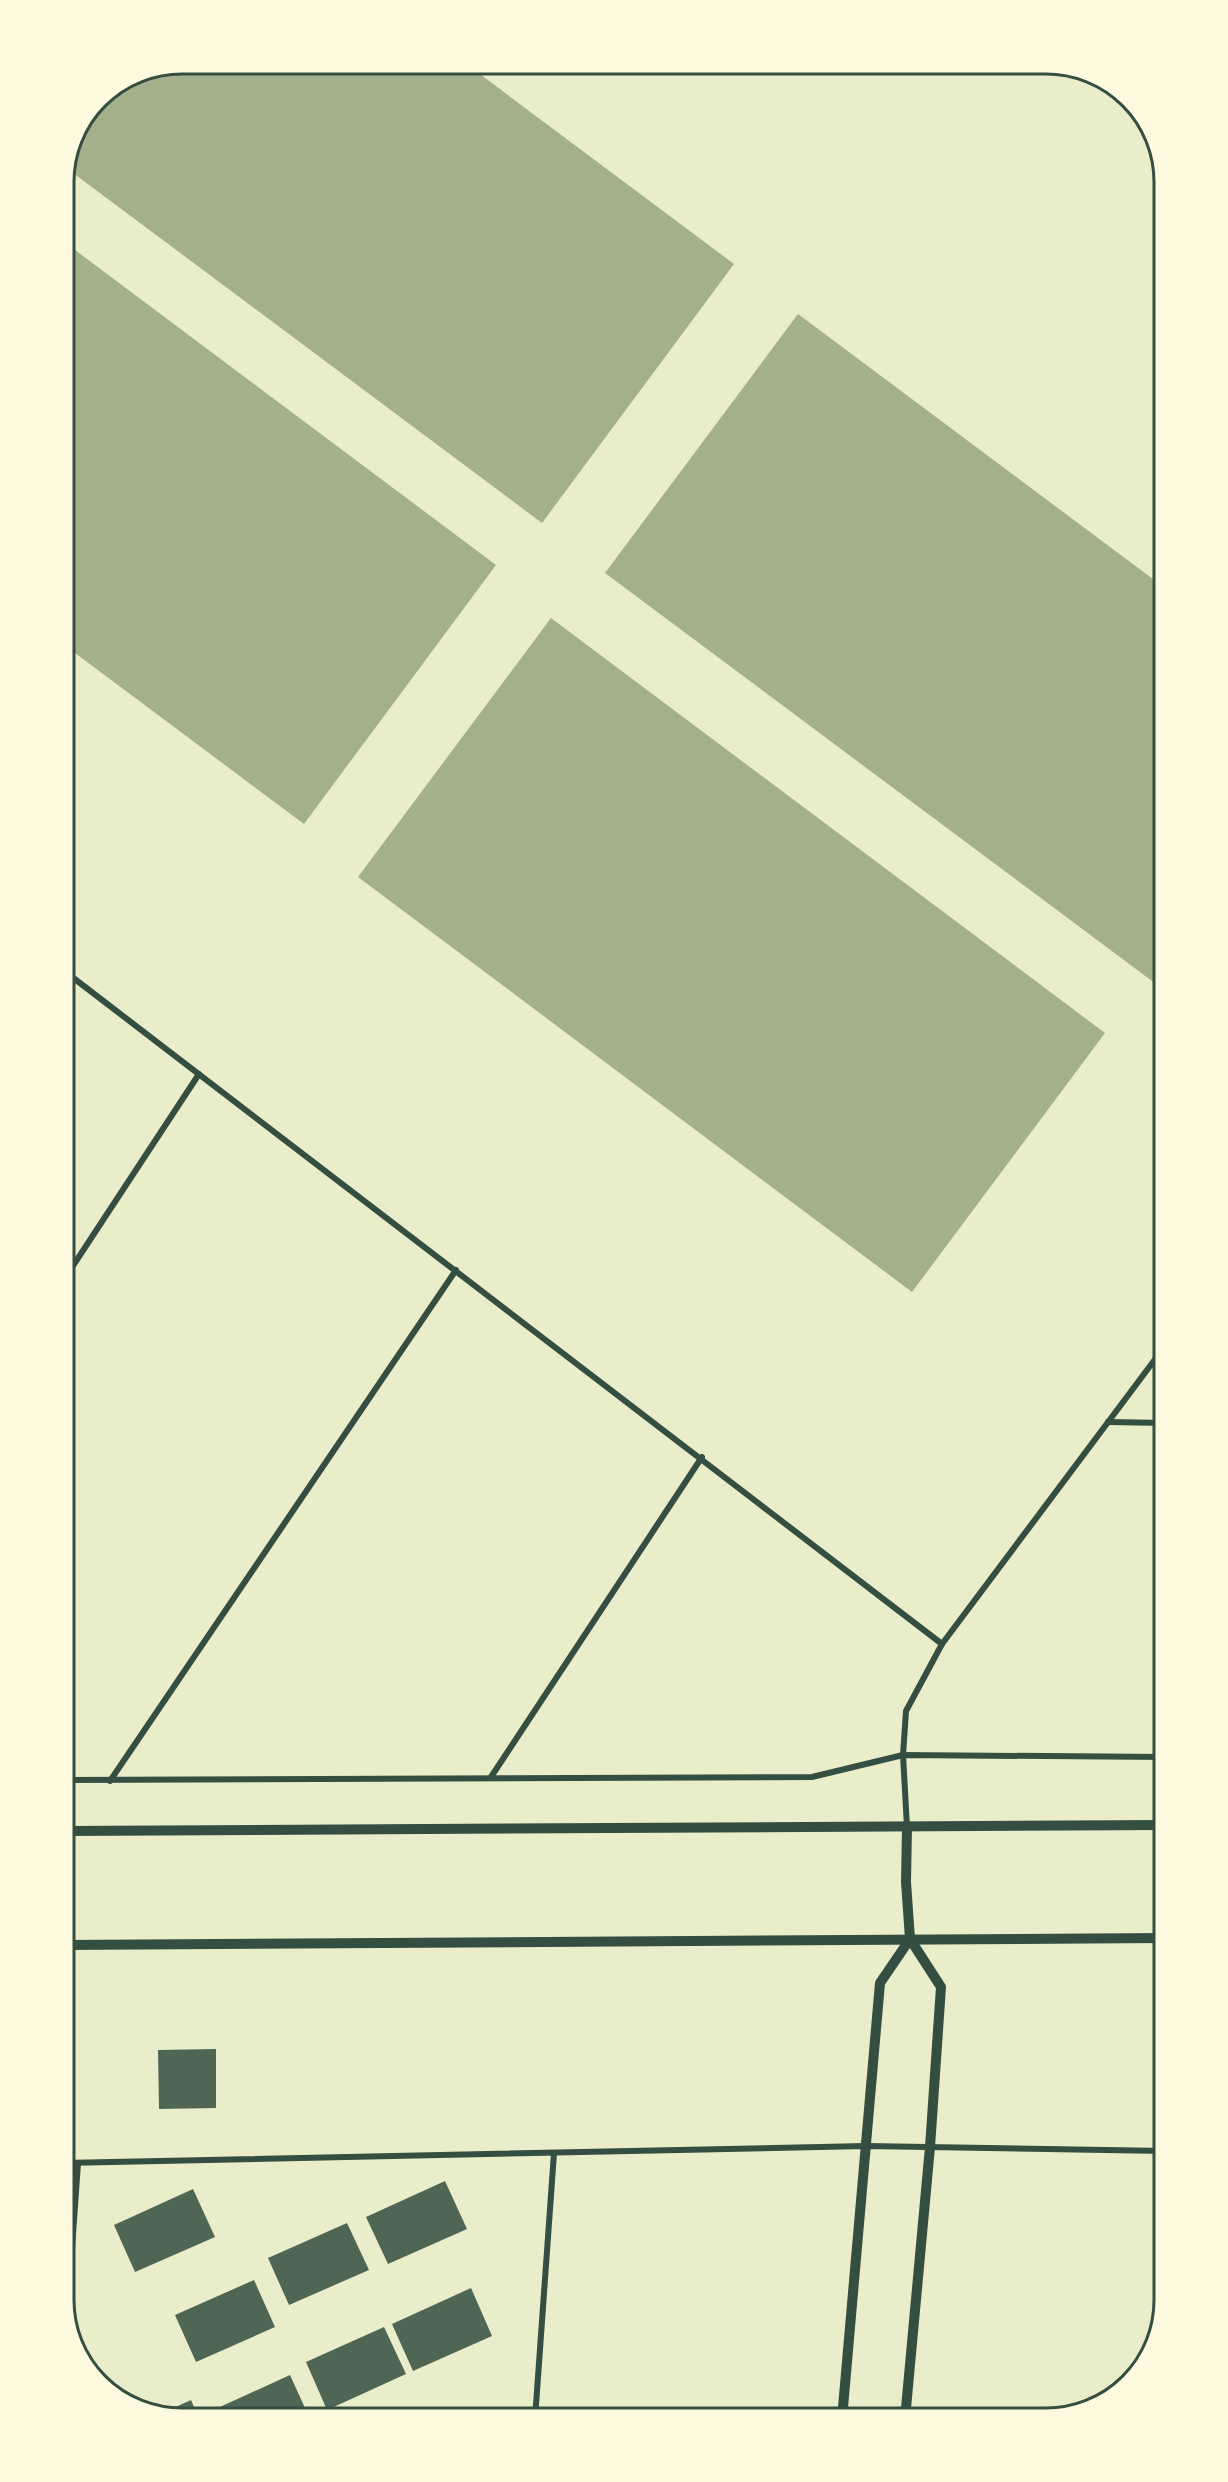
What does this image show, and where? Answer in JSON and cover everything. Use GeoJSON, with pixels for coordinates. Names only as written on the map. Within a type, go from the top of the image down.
{"type":"FeatureCollection","features":[{"type":"Feature","properties":{"kind":"street"},"geometry":{"type":"LineString","coordinates":[[74,978],[702,1457],[942,1644]]}},
{"type":"Feature","properties":{"kind":"street"},"geometry":{"type":"LineString","coordinates":[[74,1264],[199,1074]]}},
{"type":"Feature","properties":{"kind":"street"},"geometry":{"type":"LineString","coordinates":[[110,1781],[456,1270]]}},
{"type":"Feature","properties":{"kind":"street"},"geometry":{"type":"LineString","coordinates":[[906,2408],[930,2147],[941,1987],[910,1939],[903,1755],[906,1711],[942,1644],[1154,1361]]}},
{"type":"Feature","properties":{"kind":"street"},"geometry":{"type":"LineString","coordinates":[[1108,1422],[1154,1423]]}},
{"type":"Feature","properties":{"kind":"street"},"geometry":{"type":"LineString","coordinates":[[491,1777],[702,1457]]}},
{"type":"Feature","properties":{"kind":"street"},"geometry":{"type":"LineString","coordinates":[[74,1780],[812,1777],[903,1755],[1154,1757]]}},
{"type":"Feature","properties":{"kind":"street"},"geometry":{"type":"LineString","coordinates":[[74,1831],[1154,1825]]}},
{"type":"Feature","properties":{"kind":"street"},"geometry":{"type":"LineString","coordinates":[[74,1945],[1154,1938]]}},
{"type":"Feature","properties":{"kind":"street"},"geometry":{"type":"LineString","coordinates":[[843,2408],[880,1983],[910,1939]]}},
{"type":"Feature","properties":{"kind":"street"},"geometry":{"type":"LineString","coordinates":[[74,2163],[866,2146],[1154,2151]]}},
{"type":"Feature","properties":{"kind":"street"},"geometry":{"type":"LineString","coordinates":[[536,2408],[554,2153]]}},
{"type":"Feature","properties":{"kind":"street"},"geometry":{"type":"LineString","coordinates":[[74,2220],[78,2163]]}},
{"type":"Feature","properties":{"kind":"shaded area"},"geometry":{"type":"Polygon","coordinates":[[[175,74],[480,74],[734,264],[542,523],[74,174],[82,140],[100,110],[116,96],[140,82],[175,74]]]}},
{"type":"Feature","properties":{"kind":"shaded area"},"geometry":{"type":"Polygon","coordinates":[[[74,249],[496,565],[304,824],[74,652],[74,249]]]}},
{"type":"Feature","properties":{"kind":"shaded area"},"geometry":{"type":"Polygon","coordinates":[[[798,314],[1154,580],[1154,983],[605,573],[798,314]]]}},
{"type":"Feature","properties":{"kind":"shaded area"},"geometry":{"type":"Polygon","coordinates":[[[551,618],[1105,1033],[912,1292],[358,877],[551,618]]]}},
{"type":"Feature","properties":{"kind":"building"},"geometry":{"type":"Polygon","coordinates":[[[216,2049],[216,2108],[159,2109],[158,2050],[216,2049]]]}},
{"type":"Feature","properties":{"kind":"building"},"geometry":{"type":"Polygon","coordinates":[[[445,2181],[467,2229],[388,2264],[366,2217],[445,2181]]]}},
{"type":"Feature","properties":{"kind":"building"},"geometry":{"type":"Polygon","coordinates":[[[193,2189],[215,2237],[135,2272],[114,2225],[193,2189]]]}},
{"type":"Feature","properties":{"kind":"building"},"geometry":{"type":"Polygon","coordinates":[[[347,2223],[369,2270],[289,2305],[268,2258],[347,2223]]]}},
{"type":"Feature","properties":{"kind":"building"},"geometry":{"type":"Polygon","coordinates":[[[254,2280],[275,2327],[196,2362],[175,2315],[254,2280]]]}},
{"type":"Feature","properties":{"kind":"building"},"geometry":{"type":"Polygon","coordinates":[[[471,2288],[492,2336],[413,2371],[392,2324],[471,2288]]]}},
{"type":"Feature","properties":{"kind":"building"},"geometry":{"type":"Polygon","coordinates":[[[384,2327],[406,2374],[331,2408],[326,2408],[306,2362],[384,2327]]]}},
{"type":"Feature","properties":{"kind":"building"},"geometry":{"type":"Polygon","coordinates":[[[290,2375],[305,2408],[218,2408],[290,2375]]]}},
{"type":"Feature","properties":{"kind":"building"},"geometry":{"type":"Polygon","coordinates":[[[191,2400],[194,2408],[175,2408],[191,2400]]]}}]}
